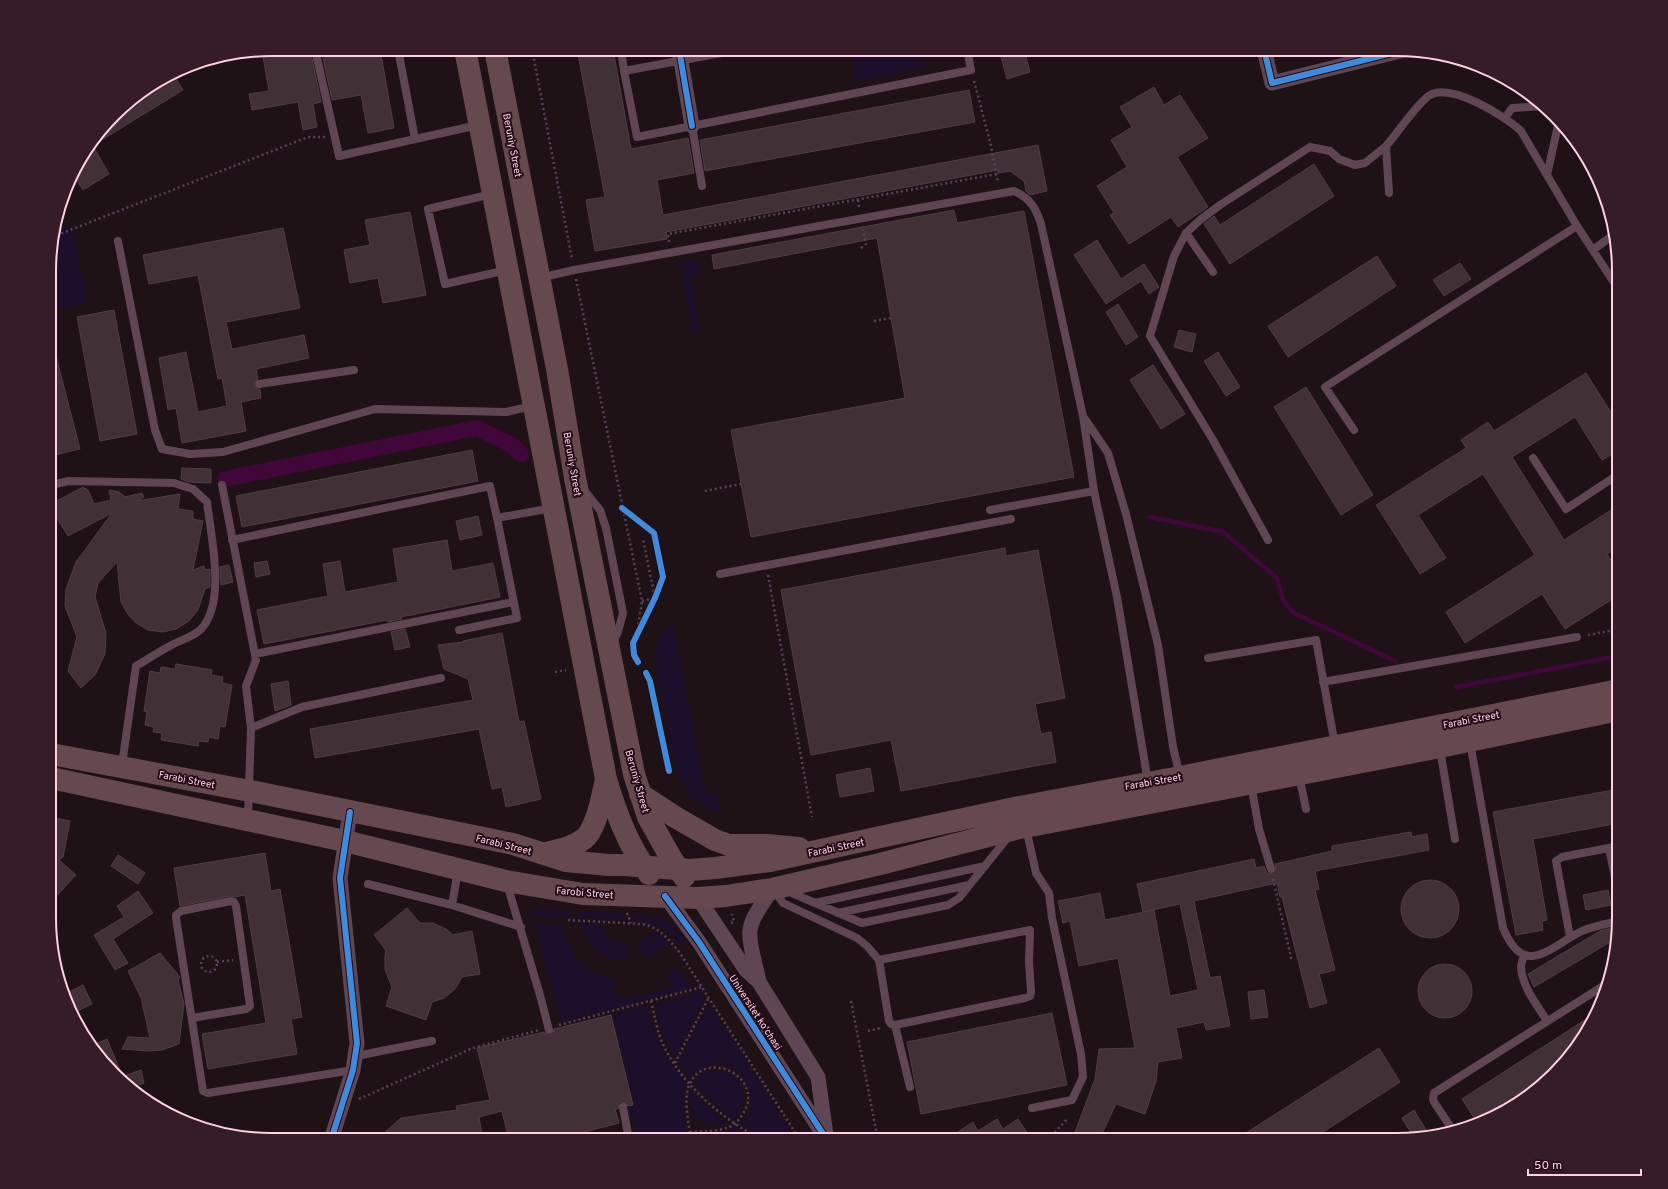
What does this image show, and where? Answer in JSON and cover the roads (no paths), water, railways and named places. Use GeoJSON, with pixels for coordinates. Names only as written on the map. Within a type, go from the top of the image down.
{"type":"FeatureCollection","features":[{"type":"Feature","properties":{"kind":"main road"},"geometry":{"type":"LineString","coordinates":[[466,56],[552,508],[606,779],[627,840],[643,866],[665,896],[679,869]]}},
{"type":"Feature","properties":{"kind":"main road","name":"Beruniy Street"},"geometry":{"type":"LineString","coordinates":[[495,56],[557,369],[575,478],[634,774],[640,794],[656,833],[698,898]]}},
{"type":"Feature","properties":{"kind":"main road","name":"Farabi Street"},"geometry":{"type":"LineString","coordinates":[[1182,787],[1250,784],[1299,775],[1612,692]]}},
{"type":"Feature","properties":{"kind":"main road","name":"Farabi Street"},"geometry":{"type":"LineString","coordinates":[[56,755],[250,791],[513,844],[566,861],[679,869],[715,868],[770,861],[1014,808],[1182,787],[1335,746],[1438,737],[1470,741],[1612,711]]}},
{"type":"Feature","properties":{"kind":"main road"},"geometry":{"type":"LineString","coordinates":[[56,779],[248,819],[345,841],[506,881]]}},
{"type":"Feature","properties":{"kind":"main road"},"geometry":{"type":"LineString","coordinates":[[543,854],[577,842],[587,836],[596,817],[606,779]]}},
{"type":"Feature","properties":{"kind":"main road","name":"Farabi Street"},"geometry":{"type":"LineString","coordinates":[[665,896],[698,898],[726,896],[772,889],[880,864],[1020,828],[1150,792]]}},
{"type":"Feature","properties":{"kind":"main road"},"geometry":{"type":"LineString","coordinates":[[640,794],[674,817],[714,840],[729,845],[767,845],[819,850]]}},
{"type":"Feature","properties":{"kind":"main road","name":"Farobi Street"},"geometry":{"type":"LineString","coordinates":[[506,881],[583,894],[665,896]]}},
{"type":"Feature","properties":{"kind":"street"},"geometry":{"type":"LineString","coordinates":[[680,56],[692,126]]}},
{"type":"Feature","properties":{"kind":"street"},"geometry":{"type":"LineString","coordinates":[[1266,56],[1272,83],[1383,56]]}},
{"type":"Feature","properties":{"kind":"street"},"geometry":{"type":"LineString","coordinates":[[333,1133],[354,1063],[357,1043],[340,898],[340,878],[350,812]]}},
{"type":"Feature","properties":{"kind":"street"},"geometry":{"type":"LineString","coordinates":[[759,982],[750,937],[750,929],[758,910],[772,889]]}},
{"type":"Feature","properties":{"kind":"street","name":"Universitet ko'chasi"},"geometry":{"type":"LineString","coordinates":[[665,896],[699,942],[823,1133]]}},
{"type":"Feature","properties":{"kind":"street","name":"Universitet ko'chasi"},"geometry":{"type":"LineString","coordinates":[[698,898],[746,970],[759,982],[818,1077],[826,1133]]}},
{"type":"Feature","properties":{"kind":"lane"},"geometry":{"type":"LineString","coordinates":[[317,56],[339,156],[479,125]]}},
{"type":"Feature","properties":{"kind":"lane"},"geometry":{"type":"LineString","coordinates":[[399,56],[415,139]]}},
{"type":"Feature","properties":{"kind":"lane"},"geometry":{"type":"LineString","coordinates":[[622,56],[637,137],[971,70],[968,56]]}},
{"type":"Feature","properties":{"kind":"lane"},"geometry":{"type":"LineString","coordinates":[[624,71],[676,56]]}},
{"type":"Feature","properties":{"kind":"lane"},"geometry":{"type":"LineString","coordinates":[[1268,540],[1213,440],[1150,336],[1174,256],[1186,233],[1200,220],[1220,205],[1310,147],[1330,151],[1339,159],[1355,165],[1365,163],[1386,146],[1430,95],[1441,91],[1454,94],[1496,112],[1521,131],[1612,280]]}},
{"type":"Feature","properties":{"kind":"lane"},"geometry":{"type":"LineString","coordinates":[[1505,118],[1512,108],[1536,107]]}},
{"type":"Feature","properties":{"kind":"lane"},"geometry":{"type":"LineString","coordinates":[[692,126],[702,186]]}},
{"type":"Feature","properties":{"kind":"lane"},"geometry":{"type":"LineString","coordinates":[[1547,175],[1558,128]]}},
{"type":"Feature","properties":{"kind":"lane"},"geometry":{"type":"LineString","coordinates":[[1386,146],[1389,193]]}},
{"type":"Feature","properties":{"kind":"lane"},"geometry":{"type":"LineString","coordinates":[[539,278],[1000,193],[1014,191],[1024,195],[1038,212],[1083,416],[1094,491],[1117,597],[1150,792]]}},
{"type":"Feature","properties":{"kind":"lane"},"geometry":{"type":"LineString","coordinates":[[492,194],[428,209],[446,284],[507,270]]}},
{"type":"Feature","properties":{"kind":"lane"},"geometry":{"type":"LineString","coordinates":[[1354,430],[1325,388],[1578,226]]}},
{"type":"Feature","properties":{"kind":"lane"},"geometry":{"type":"LineString","coordinates":[[1186,233],[1212,272]]}},
{"type":"Feature","properties":{"kind":"lane"},"geometry":{"type":"LineString","coordinates":[[1593,250],[1609,238]]}},
{"type":"Feature","properties":{"kind":"lane"},"geometry":{"type":"LineString","coordinates":[[118,242],[155,430],[162,449],[190,454],[223,452],[375,409],[506,412],[533,406]]}},
{"type":"Feature","properties":{"kind":"lane"},"geometry":{"type":"LineString","coordinates":[[259,384],[354,370]]}},
{"type":"Feature","properties":{"kind":"lane"},"geometry":{"type":"LineString","coordinates":[[1083,416],[1108,452],[1126,514],[1158,645],[1174,747],[1182,787]]}},
{"type":"Feature","properties":{"kind":"lane"},"geometry":{"type":"LineString","coordinates":[[1533,458],[1566,509],[1612,478]]}},
{"type":"Feature","properties":{"kind":"lane"},"geometry":{"type":"LineString","coordinates":[[56,484],[69,481],[174,483],[193,489],[207,502],[215,574],[215,600],[209,619],[199,631],[188,638],[171,645],[136,666],[122,767]]}},
{"type":"Feature","properties":{"kind":"lane"},"geometry":{"type":"LineString","coordinates":[[222,485],[256,660],[246,686],[251,728],[248,819]]}},
{"type":"Feature","properties":{"kind":"lane"},"geometry":{"type":"LineString","coordinates":[[232,540],[490,486],[517,618],[459,630]]}},
{"type":"Feature","properties":{"kind":"lane"},"geometry":{"type":"LineString","coordinates":[[990,510],[1094,491]]}},
{"type":"Feature","properties":{"kind":"lane"},"geometry":{"type":"LineString","coordinates":[[497,518],[552,508]]}},
{"type":"Feature","properties":{"kind":"lane"},"geometry":{"type":"LineString","coordinates":[[720,574],[1011,519]]}},
{"type":"Feature","properties":{"kind":"lane"},"geometry":{"type":"LineString","coordinates":[[255,654],[514,602]]}},
{"type":"Feature","properties":{"kind":"lane"},"geometry":{"type":"LineString","coordinates":[[1323,682],[1577,637]]}},
{"type":"Feature","properties":{"kind":"lane"},"geometry":{"type":"LineString","coordinates":[[1208,658],[1316,640],[1335,746]]}},
{"type":"Feature","properties":{"kind":"lane"},"geometry":{"type":"LineString","coordinates":[[251,728],[302,707],[441,678]]}},
{"type":"Feature","properties":{"kind":"lane"},"geometry":{"type":"LineString","coordinates":[[1438,737],[1455,839]]}},
{"type":"Feature","properties":{"kind":"lane"},"geometry":{"type":"LineString","coordinates":[[1470,741],[1503,928],[1513,948],[1524,955],[1533,956],[1547,952],[1570,938],[1596,926],[1612,922]]}},
{"type":"Feature","properties":{"kind":"lane"},"geometry":{"type":"LineString","coordinates":[[1299,775],[1306,809]]}},
{"type":"Feature","properties":{"kind":"lane"},"geometry":{"type":"LineString","coordinates":[[1250,784],[1259,829],[1270,869]]}},
{"type":"Feature","properties":{"kind":"lane"},"geometry":{"type":"LineString","coordinates":[[772,889],[791,891],[858,922],[866,922],[948,905],[959,898],[985,866],[1020,828],[1036,874],[1049,893],[1052,918],[1081,1054],[1083,1077],[1072,1100],[1032,1108]]}},
{"type":"Feature","properties":{"kind":"lane"},"geometry":{"type":"LineString","coordinates":[[1570,938],[1556,861],[1562,856],[1612,847]]}},
{"type":"Feature","properties":{"kind":"lane"},"geometry":{"type":"LineString","coordinates":[[1609,848],[1612,864]]}},
{"type":"Feature","properties":{"kind":"lane"},"geometry":{"type":"LineString","coordinates":[[815,902],[985,866]]}},
{"type":"Feature","properties":{"kind":"lane"},"geometry":{"type":"LineString","coordinates":[[452,905],[459,869]]}},
{"type":"Feature","properties":{"kind":"lane"},"geometry":{"type":"LineString","coordinates":[[506,881],[521,927],[549,1029]]}},
{"type":"Feature","properties":{"kind":"lane"},"geometry":{"type":"LineString","coordinates":[[368,884],[452,905],[521,927]]}},
{"type":"Feature","properties":{"kind":"lane"},"geometry":{"type":"LineString","coordinates":[[838,913],[969,885]]}},
{"type":"Feature","properties":{"kind":"lane"},"geometry":{"type":"LineString","coordinates":[[772,889],[783,902],[857,938],[867,946],[879,960],[889,1020],[891,1024],[895,1025],[1030,996],[1030,930],[879,960]]}},
{"type":"Feature","properties":{"kind":"lane"},"geometry":{"type":"LineString","coordinates":[[192,1018],[246,1009],[250,1006],[236,906],[234,902],[231,901],[181,911],[176,915],[203,1089],[205,1093],[354,1063],[432,1041]]}},
{"type":"Feature","properties":{"kind":"lane"},"geometry":{"type":"LineString","coordinates":[[1524,955],[1521,967],[1523,976],[1529,991],[1547,1021]]}},
{"type":"Feature","properties":{"kind":"lane"},"geometry":{"type":"LineString","coordinates":[[1450,1126],[1432,1099],[1434,1093],[1601,987]]}},
{"type":"Feature","properties":{"kind":"lane"},"geometry":{"type":"LineString","coordinates":[[895,1025],[910,1087]]}},
{"type":"Feature","properties":{"kind":"lane"},"geometry":{"type":"LineString","coordinates":[[623,1107],[628,1133]]}},
{"type":"Feature","properties":{"kind":"waterway"},"geometry":{"type":"LineString","coordinates":[[225,479],[477,428],[512,445],[521,454]]}},
{"type":"Feature","properties":{"kind":"waterway"},"geometry":{"type":"LineString","coordinates":[[1150,517],[1223,532],[1277,578],[1283,600],[1294,613],[1395,661]]}},
{"type":"Feature","properties":{"kind":"waterway"},"geometry":{"type":"LineString","coordinates":[[1456,687],[1612,657]]}}]}
